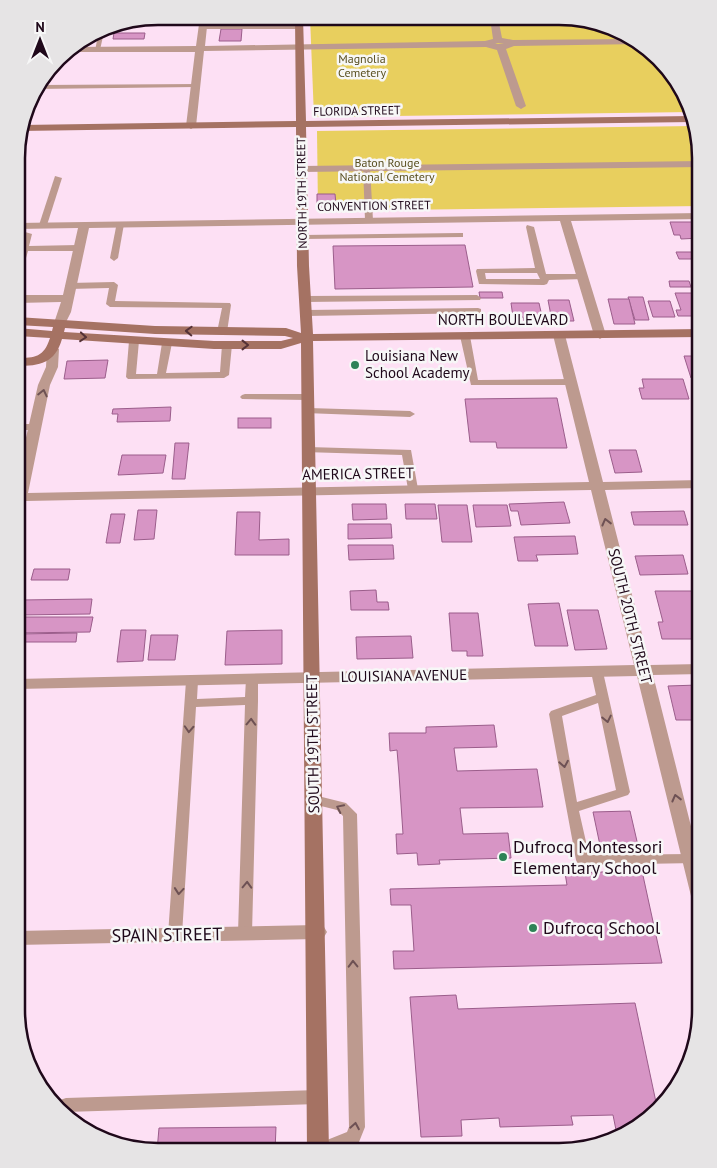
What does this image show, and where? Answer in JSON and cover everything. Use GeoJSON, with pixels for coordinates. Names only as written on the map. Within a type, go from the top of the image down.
{"type":"FeatureCollection","features":[{"type":"Feature","properties":{"kind":"street"},"geometry":{"type":"LineString","coordinates":[[191,126],[204,25]]}},
{"type":"Feature","properties":{"kind":"street"},"geometry":{"type":"LineString","coordinates":[[496,25],[521,106]]}},
{"type":"Feature","properties":{"kind":"street","name":"NORTH 19TH STREET"},"geometry":{"type":"LineString","coordinates":[[300,27],[300,124],[306,338]]}},
{"type":"Feature","properties":{"kind":"street"},"geometry":{"type":"LineString","coordinates":[[80,50],[623,42]]}},
{"type":"Feature","properties":{"kind":"street","name":"FLORIDA STREET"},"geometry":{"type":"LineString","coordinates":[[29,128],[686,119]]}},
{"type":"Feature","properties":{"kind":"street"},"geometry":{"type":"LineString","coordinates":[[301,169],[692,164]]}},
{"type":"Feature","properties":{"kind":"street","name":"CONVENTION STREET"},"geometry":{"type":"LineString","coordinates":[[25,226],[692,216]]}},
{"type":"Feature","properties":{"kind":"street"},"geometry":{"type":"LineString","coordinates":[[564,217],[600,335]]}},
{"type":"Feature","properties":{"kind":"street"},"geometry":{"type":"LineString","coordinates":[[25,451],[35,427],[44,385],[52,367],[58,329],[65,312],[66,298],[84,224]]}},
{"type":"Feature","properties":{"kind":"street"},"geometry":{"type":"LineString","coordinates":[[25,299],[66,298]]}},
{"type":"Feature","properties":{"kind":"street","name":"NORTH BOULEVARD"},"geometry":{"type":"LineString","coordinates":[[25,322],[134,342],[227,345],[281,345],[306,338],[692,333]]}},
{"type":"Feature","properties":{"kind":"street","name":"NORTH BOULEVARD"},"geometry":{"type":"LineString","coordinates":[[25,331],[58,329],[286,332],[306,338]]}},
{"type":"Feature","properties":{"kind":"street","name":"SOUTH 20TH STREET"},"geometry":{"type":"LineString","coordinates":[[559,335],[692,863]]}},
{"type":"Feature","properties":{"kind":"street","name":"SOUTH 19TH STREET"},"geometry":{"type":"LineString","coordinates":[[306,338],[317,932],[318,1143]]}},
{"type":"Feature","properties":{"kind":"street"},"geometry":{"type":"LineString","coordinates":[[25,361],[42,360],[54,350]]}},
{"type":"Feature","properties":{"kind":"street","name":"AMERICA STREET"},"geometry":{"type":"LineString","coordinates":[[25,501],[308,491],[692,484]]}},
{"type":"Feature","properties":{"kind":"street","name":"LOUISIANA AVENUE"},"geometry":{"type":"LineString","coordinates":[[25,684],[692,669]]}},
{"type":"Feature","properties":{"kind":"street","name":"SPAIN STREET"},"geometry":{"type":"LineString","coordinates":[[25,938],[317,932]]}},
{"type":"Feature","properties":{"kind":"lane"},"geometry":{"type":"LineString","coordinates":[[262,25],[300,27]]}},
{"type":"Feature","properties":{"kind":"lane"},"geometry":{"type":"LineString","coordinates":[[135,32],[136,27]]}},
{"type":"Feature","properties":{"kind":"lane"},"geometry":{"type":"LineString","coordinates":[[97,50],[100,39]]}},
{"type":"Feature","properties":{"kind":"lane"},"geometry":{"type":"LineString","coordinates":[[46,87],[196,84]]}},
{"type":"Feature","properties":{"kind":"lane"},"geometry":{"type":"LineString","coordinates":[[366,168],[369,220]]}},
{"type":"Feature","properties":{"kind":"lane"},"geometry":{"type":"LineString","coordinates":[[43,225],[58,178]]}},
{"type":"Feature","properties":{"kind":"lane"},"geometry":{"type":"LineString","coordinates":[[114,258],[120,224]]}},
{"type":"Feature","properties":{"kind":"lane"},"geometry":{"type":"LineString","coordinates":[[530,227],[542,273],[544,282],[482,282],[480,271],[542,273],[581,276]]}},
{"type":"Feature","properties":{"kind":"lane"},"geometry":{"type":"LineString","coordinates":[[25,240],[28,234]]}},
{"type":"Feature","properties":{"kind":"lane"},"geometry":{"type":"LineString","coordinates":[[303,237],[460,235]]}},
{"type":"Feature","properties":{"kind":"lane"},"geometry":{"type":"LineString","coordinates":[[25,249],[78,248]]}},
{"type":"Feature","properties":{"kind":"lane"},"geometry":{"type":"LineString","coordinates":[[69,286],[114,285],[110,304],[227,305],[222,332]]}},
{"type":"Feature","properties":{"kind":"lane"},"geometry":{"type":"LineString","coordinates":[[305,299],[476,298]]}},
{"type":"Feature","properties":{"kind":"lane"},"geometry":{"type":"LineString","coordinates":[[306,313],[478,311]]}},
{"type":"Feature","properties":{"kind":"lane"},"geometry":{"type":"LineString","coordinates":[[465,336],[474,383],[570,382]]}},
{"type":"Feature","properties":{"kind":"lane"},"geometry":{"type":"LineString","coordinates":[[134,342],[131,378],[224,375],[227,345]]}},
{"type":"Feature","properties":{"kind":"lane"},"geometry":{"type":"LineString","coordinates":[[161,377],[167,343]]}},
{"type":"Feature","properties":{"kind":"lane"},"geometry":{"type":"LineString","coordinates":[[245,397],[410,414]]}},
{"type":"Feature","properties":{"kind":"lane"},"geometry":{"type":"LineString","coordinates":[[25,427],[35,427]]}},
{"type":"Feature","properties":{"kind":"lane"},"geometry":{"type":"LineString","coordinates":[[308,450],[407,452],[413,489]]}},
{"type":"Feature","properties":{"kind":"lane"},"geometry":{"type":"LineString","coordinates":[[572,809],[624,792],[597,672]]}},
{"type":"Feature","properties":{"kind":"lane"},"geometry":{"type":"LineString","coordinates":[[245,933],[252,679]]}},
{"type":"Feature","properties":{"kind":"lane"},"geometry":{"type":"LineString","coordinates":[[175,935],[192,680]]}},
{"type":"Feature","properties":{"kind":"lane"},"geometry":{"type":"LineString","coordinates":[[602,697],[555,714],[582,860],[691,859]]}},
{"type":"Feature","properties":{"kind":"lane"},"geometry":{"type":"LineString","coordinates":[[191,703],[252,700]]}},
{"type":"Feature","properties":{"kind":"lane"},"geometry":{"type":"LineString","coordinates":[[314,800],[340,806],[350,814],[357,1127],[352,1137],[337,1143]]}},
{"type":"Feature","properties":{"kind":"lane"},"geometry":{"type":"LineString","coordinates":[[68,1108],[318,1097]]}},
{"type":"Feature","properties":{"kind":"green space","name":"Magnolia Cemetery"},"geometry":{"type":"Polygon","coordinates":[[[310,25],[576,26],[610,35],[640,53],[664,77],[684,112],[314,117],[310,25]]]}},
{"type":"Feature","properties":{"kind":"green space","name":"Baton Rouge National Cemetery"},"geometry":{"type":"Polygon","coordinates":[[[688,126],[692,158],[692,206],[318,211],[317,131],[688,126]]]}},
{"type":"Feature","properties":{"kind":"building"},"geometry":{"type":"Polygon","coordinates":[[[221,29],[242,29],[241,41],[219,41],[221,29]]]}},
{"type":"Feature","properties":{"kind":"building"},"geometry":{"type":"Polygon","coordinates":[[[114,33],[145,33],[144,39],[113,39],[114,33]]]}},
{"type":"Feature","properties":{"kind":"building"},"geometry":{"type":"Polygon","coordinates":[[[317,194],[335,194],[336,204],[332,205],[340,205],[340,209],[320,210],[320,205],[323,204],[317,204],[317,194]]]}},
{"type":"Feature","properties":{"kind":"building"},"geometry":{"type":"Polygon","coordinates":[[[670,222],[692,222],[692,238],[681,239],[680,235],[674,235],[670,222]]]}},
{"type":"Feature","properties":{"kind":"building"},"geometry":{"type":"Polygon","coordinates":[[[465,245],[473,287],[335,289],[333,246],[465,245]]]}},
{"type":"Feature","properties":{"kind":"building"},"geometry":{"type":"Polygon","coordinates":[[[676,252],[692,252],[692,259],[679,259],[676,252]]]}},
{"type":"Feature","properties":{"kind":"building"},"geometry":{"type":"Polygon","coordinates":[[[669,281],[689,281],[691,287],[670,287],[669,281]]]}},
{"type":"Feature","properties":{"kind":"building"},"geometry":{"type":"Polygon","coordinates":[[[479,292],[502,292],[503,298],[480,298],[479,292]]]}},
{"type":"Feature","properties":{"kind":"building"},"geometry":{"type":"Polygon","coordinates":[[[675,293],[692,293],[692,316],[678,316],[676,310],[681,310],[675,293]]]}},
{"type":"Feature","properties":{"kind":"building"},"geometry":{"type":"Polygon","coordinates":[[[628,297],[643,297],[649,320],[635,320],[628,297]]]}},
{"type":"Feature","properties":{"kind":"building"},"geometry":{"type":"Polygon","coordinates":[[[608,299],[629,299],[635,324],[614,324],[608,299]]]}},
{"type":"Feature","properties":{"kind":"building"},"geometry":{"type":"Polygon","coordinates":[[[548,300],[569,300],[574,321],[552,321],[548,300]]]}},
{"type":"Feature","properties":{"kind":"building"},"geometry":{"type":"Polygon","coordinates":[[[648,301],[670,301],[675,317],[653,317],[648,301]]]}},
{"type":"Feature","properties":{"kind":"building"},"geometry":{"type":"Polygon","coordinates":[[[511,303],[539,303],[543,321],[524,321],[523,317],[513,317],[511,303]]]}},
{"type":"Feature","properties":{"kind":"building"},"geometry":{"type":"Polygon","coordinates":[[[684,356],[692,356],[691,378],[684,356]]]}},
{"type":"Feature","properties":{"kind":"building"},"geometry":{"type":"Polygon","coordinates":[[[108,360],[105,378],[64,379],[67,361],[108,360]]]}},
{"type":"Feature","properties":{"kind":"building"},"geometry":{"type":"Polygon","coordinates":[[[642,379],[683,379],[689,399],[642,399],[639,388],[644,388],[642,379]]]}},
{"type":"Feature","properties":{"kind":"building"},"geometry":{"type":"Polygon","coordinates":[[[557,398],[567,448],[497,448],[496,442],[470,442],[465,399],[557,398]]]}},
{"type":"Feature","properties":{"kind":"building"},"geometry":{"type":"Polygon","coordinates":[[[171,407],[170,421],[117,422],[118,414],[112,414],[113,409],[171,407]]]}},
{"type":"Feature","properties":{"kind":"building"},"geometry":{"type":"Polygon","coordinates":[[[238,418],[271,418],[271,428],[238,428],[238,418]]]}},
{"type":"Feature","properties":{"kind":"building"},"geometry":{"type":"Polygon","coordinates":[[[175,443],[189,443],[185,479],[172,479],[175,443]]]}},
{"type":"Feature","properties":{"kind":"building"},"geometry":{"type":"Polygon","coordinates":[[[609,450],[636,450],[642,472],[615,473],[609,450]]]}},
{"type":"Feature","properties":{"kind":"building"},"geometry":{"type":"Polygon","coordinates":[[[122,455],[166,455],[163,473],[118,475],[122,455]]]}},
{"type":"Feature","properties":{"kind":"building"},"geometry":{"type":"Polygon","coordinates":[[[564,502],[570,523],[521,525],[518,511],[511,511],[509,504],[564,502]]]}},
{"type":"Feature","properties":{"kind":"building"},"geometry":{"type":"Polygon","coordinates":[[[352,504],[386,504],[387,519],[353,520],[352,504]]]}},
{"type":"Feature","properties":{"kind":"building"},"geometry":{"type":"Polygon","coordinates":[[[405,504],[435,504],[437,519],[406,519],[405,504]]]}},
{"type":"Feature","properties":{"kind":"building"},"geometry":{"type":"Polygon","coordinates":[[[438,505],[467,505],[472,542],[442,542],[438,505]]]}},
{"type":"Feature","properties":{"kind":"building"},"geometry":{"type":"Polygon","coordinates":[[[473,505],[507,505],[511,526],[476,527],[473,505]]]}},
{"type":"Feature","properties":{"kind":"building"},"geometry":{"type":"Polygon","coordinates":[[[138,510],[157,510],[154,539],[134,540],[138,510]]]}},
{"type":"Feature","properties":{"kind":"building"},"geometry":{"type":"Polygon","coordinates":[[[684,511],[688,525],[634,525],[631,512],[684,511]]]}},
{"type":"Feature","properties":{"kind":"building"},"geometry":{"type":"Polygon","coordinates":[[[237,512],[260,512],[259,540],[289,539],[289,555],[235,555],[237,512]]]}},
{"type":"Feature","properties":{"kind":"building"},"geometry":{"type":"Polygon","coordinates":[[[111,514],[125,514],[120,543],[106,543],[111,514]]]}},
{"type":"Feature","properties":{"kind":"building"},"geometry":{"type":"Polygon","coordinates":[[[348,524],[391,524],[392,538],[348,539],[348,524]]]}},
{"type":"Feature","properties":{"kind":"building"},"geometry":{"type":"Polygon","coordinates":[[[575,536],[578,554],[536,555],[538,561],[518,561],[514,537],[575,536]]]}},
{"type":"Feature","properties":{"kind":"building"},"geometry":{"type":"Polygon","coordinates":[[[348,545],[393,545],[394,559],[349,560],[348,545]]]}},
{"type":"Feature","properties":{"kind":"building"},"geometry":{"type":"Polygon","coordinates":[[[683,555],[688,574],[640,575],[635,556],[683,555]]]}},
{"type":"Feature","properties":{"kind":"building"},"geometry":{"type":"Polygon","coordinates":[[[34,569],[70,569],[68,580],[31,580],[34,569]]]}},
{"type":"Feature","properties":{"kind":"building"},"geometry":{"type":"Polygon","coordinates":[[[376,590],[377,602],[388,602],[389,610],[351,610],[350,591],[376,590]]]}},
{"type":"Feature","properties":{"kind":"building"},"geometry":{"type":"Polygon","coordinates":[[[655,591],[692,591],[692,639],[662,639],[658,622],[663,622],[655,591]]]}},
{"type":"Feature","properties":{"kind":"building"},"geometry":{"type":"Polygon","coordinates":[[[92,599],[90,614],[25,615],[25,600],[92,599]]]}},
{"type":"Feature","properties":{"kind":"building"},"geometry":{"type":"Polygon","coordinates":[[[559,603],[568,646],[535,646],[528,604],[559,603]]]}},
{"type":"Feature","properties":{"kind":"building"},"geometry":{"type":"Polygon","coordinates":[[[567,610],[598,610],[607,649],[575,650],[567,610]]]}},
{"type":"Feature","properties":{"kind":"building"},"geometry":{"type":"Polygon","coordinates":[[[449,613],[478,613],[483,656],[467,656],[467,651],[452,651],[449,613]]]}},
{"type":"Feature","properties":{"kind":"building"},"geometry":{"type":"Polygon","coordinates":[[[25,617],[93,617],[90,632],[25,633],[25,617]]]}},
{"type":"Feature","properties":{"kind":"building"},"geometry":{"type":"Polygon","coordinates":[[[121,630],[146,630],[143,661],[117,662],[121,630]]]}},
{"type":"Feature","properties":{"kind":"building"},"geometry":{"type":"Polygon","coordinates":[[[282,630],[282,664],[225,665],[227,631],[282,630]]]}},
{"type":"Feature","properties":{"kind":"building"},"geometry":{"type":"Polygon","coordinates":[[[77,633],[76,642],[25,642],[25,634],[77,633]]]}},
{"type":"Feature","properties":{"kind":"building"},"geometry":{"type":"Polygon","coordinates":[[[151,635],[178,635],[175,660],[148,660],[151,635]]]}},
{"type":"Feature","properties":{"kind":"building"},"geometry":{"type":"Polygon","coordinates":[[[411,636],[413,658],[357,659],[356,637],[411,636]]]}},
{"type":"Feature","properties":{"kind":"building"},"geometry":{"type":"Polygon","coordinates":[[[692,685],[692,720],[676,720],[668,686],[692,685]]]}},
{"type":"Feature","properties":{"kind":"building"},"geometry":{"type":"Polygon","coordinates":[[[494,725],[497,747],[454,748],[457,771],[537,769],[543,807],[460,808],[463,834],[508,833],[511,858],[439,860],[440,864],[418,865],[417,853],[397,854],[396,834],[403,834],[397,750],[390,751],[389,733],[426,733],[426,727],[494,725]]]}},
{"type":"Feature","properties":{"kind":"building"},"geometry":{"type":"Polygon","coordinates":[[[630,811],[639,850],[601,850],[593,812],[630,811]]]}},
{"type":"Feature","properties":{"kind":"building","name":"Dufrocq School"},"geometry":{"type":"Polygon","coordinates":[[[642,871],[662,963],[394,969],[393,951],[414,951],[411,905],[391,905],[390,889],[567,885],[565,873],[642,871]]]}},
{"type":"Feature","properties":{"kind":"building"},"geometry":{"type":"Polygon","coordinates":[[[456,995],[458,1009],[635,1003],[656,1101],[640,1115],[616,1130],[613,1115],[571,1116],[573,1125],[500,1127],[499,1118],[461,1120],[462,1136],[421,1137],[410,997],[456,995]]]}},
{"type":"Feature","properties":{"kind":"building"},"geometry":{"type":"Polygon","coordinates":[[[276,1127],[275,1143],[158,1143],[159,1128],[276,1127]]]}},
{"type":"Feature","properties":{"kind":"place","name":"Louisiana New School Academy"},"geometry":{"type":"Point","coordinates":[355,365]}},
{"type":"Feature","properties":{"kind":"place","name":"Dufrocq Montessori Elementary School"},"geometry":{"type":"Point","coordinates":[503,857]}},
{"type":"Feature","properties":{"kind":"place","name":"Dufrocq School"},"geometry":{"type":"Point","coordinates":[533,928]}}]}
